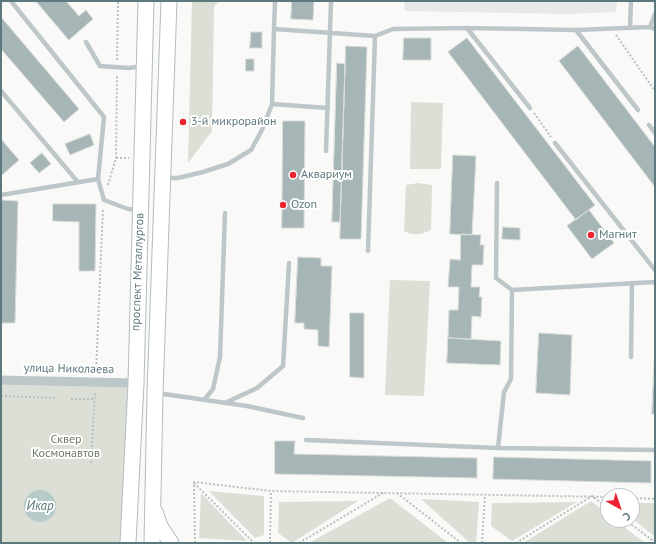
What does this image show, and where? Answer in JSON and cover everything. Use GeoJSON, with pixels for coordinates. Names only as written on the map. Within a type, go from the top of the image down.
{"type":"FeatureCollection","features":[{"type":"Feature","properties":{"kind":"main road","name":"проспект Металлургов"},"geometry":{"type":"LineString","coordinates":[[128,543],[136,383],[146,1]]}},
{"type":"Feature","properties":{"kind":"main road","name":"проспект Металлургов"},"geometry":{"type":"LineString","coordinates":[[152,543],[155,388],[164,178],[169,1]]}},
{"type":"Feature","properties":{"kind":"main road"},"geometry":{"type":"LineString","coordinates":[[141,177],[164,178]]}},
{"type":"Feature","properties":{"kind":"main road"},"geometry":{"type":"LineString","coordinates":[[136,383],[155,388]]}},
{"type":"Feature","properties":{"kind":"main road"},"geometry":{"type":"LineString","coordinates":[[153,507],[160,526],[171,543]]}},
{"type":"Feature","properties":{"kind":"street","name":"улица Николаева"},"geometry":{"type":"LineString","coordinates":[[1,380],[136,383]]}},
{"type":"Feature","properties":{"kind":"lane"},"geometry":{"type":"LineString","coordinates":[[11,1],[104,117],[98,179],[104,200],[128,209],[140,211]]}},
{"type":"Feature","properties":{"kind":"lane"},"geometry":{"type":"LineString","coordinates":[[164,178],[178,178],[228,164],[251,150],[262,130],[272,104],[275,1]]}},
{"type":"Feature","properties":{"kind":"lane"},"geometry":{"type":"LineString","coordinates":[[326,152],[332,1]]}},
{"type":"Feature","properties":{"kind":"lane"},"geometry":{"type":"LineString","coordinates":[[630,28],[631,1]]}},
{"type":"Feature","properties":{"kind":"lane"},"geometry":{"type":"LineString","coordinates":[[650,27],[655,14]]}},
{"type":"Feature","properties":{"kind":"lane"},"geometry":{"type":"LineString","coordinates":[[274,29],[375,36],[393,29],[468,28],[576,30],[650,27],[655,29]]}},
{"type":"Feature","properties":{"kind":"lane"},"geometry":{"type":"LineString","coordinates":[[468,28],[530,108]]}},
{"type":"Feature","properties":{"kind":"lane"},"geometry":{"type":"LineString","coordinates":[[576,30],[638,110]]}},
{"type":"Feature","properties":{"kind":"lane"},"geometry":{"type":"LineString","coordinates":[[368,251],[375,36]]}},
{"type":"Feature","properties":{"kind":"lane"},"geometry":{"type":"LineString","coordinates":[[86,42],[100,66],[117,68],[144,66]]}},
{"type":"Feature","properties":{"kind":"lane"},"geometry":{"type":"LineString","coordinates":[[1,91],[77,181]]}},
{"type":"Feature","properties":{"kind":"lane"},"geometry":{"type":"LineString","coordinates":[[272,104],[328,108]]}},
{"type":"Feature","properties":{"kind":"lane"},"geometry":{"type":"LineString","coordinates":[[649,125],[655,133]]}},
{"type":"Feature","properties":{"kind":"lane"},"geometry":{"type":"LineString","coordinates":[[555,143],[655,270]]}},
{"type":"Feature","properties":{"kind":"lane"},"geometry":{"type":"LineString","coordinates":[[1,195],[77,181],[98,179]]}},
{"type":"Feature","properties":{"kind":"lane"},"geometry":{"type":"LineString","coordinates":[[497,183],[496,278],[512,290],[655,282]]}},
{"type":"Feature","properties":{"kind":"lane"},"geometry":{"type":"LineString","coordinates":[[204,400],[214,389],[220,358],[225,213]]}},
{"type":"Feature","properties":{"kind":"lane"},"geometry":{"type":"LineString","coordinates":[[225,403],[257,388],[283,366],[289,263]]}},
{"type":"Feature","properties":{"kind":"lane"},"geometry":{"type":"LineString","coordinates":[[631,357],[632,283]]}},
{"type":"Feature","properties":{"kind":"lane"},"geometry":{"type":"LineString","coordinates":[[498,448],[504,392],[511,379],[512,290]]}},
{"type":"Feature","properties":{"kind":"lane"},"geometry":{"type":"LineString","coordinates":[[155,388],[204,400],[303,418]]}},
{"type":"Feature","properties":{"kind":"lane"},"geometry":{"type":"LineString","coordinates":[[306,440],[498,448],[655,450]]}},
{"type":"Feature","properties":{"kind":"path"},"geometry":{"type":"LineString","coordinates":[[91,463],[104,200],[116,158],[118,1]]}},
{"type":"Feature","properties":{"kind":"path"},"geometry":{"type":"LineString","coordinates":[[612,29],[655,91]]}},
{"type":"Feature","properties":{"kind":"path"},"geometry":{"type":"LineString","coordinates":[[530,108],[555,143]]}},
{"type":"Feature","properties":{"kind":"path"},"geometry":{"type":"LineString","coordinates":[[116,158],[130,158]]}},
{"type":"Feature","properties":{"kind":"path"},"geometry":{"type":"LineString","coordinates":[[1,396],[55,398]]}},
{"type":"Feature","properties":{"kind":"path"},"geometry":{"type":"LineString","coordinates":[[71,399],[95,399]]}},
{"type":"Feature","properties":{"kind":"path"},"geometry":{"type":"LineString","coordinates":[[194,482],[271,490],[600,496]]}},
{"type":"Feature","properties":{"kind":"path"},"geometry":{"type":"LineString","coordinates":[[194,482],[195,543]]}},
{"type":"Feature","properties":{"kind":"path"},"geometry":{"type":"LineString","coordinates":[[194,482],[254,543]]}},
{"type":"Feature","properties":{"kind":"path"},"geometry":{"type":"LineString","coordinates":[[270,543],[271,490]]}},
{"type":"Feature","properties":{"kind":"path"},"geometry":{"type":"LineString","coordinates":[[299,543],[384,493]]}},
{"type":"Feature","properties":{"kind":"path"},"geometry":{"type":"LineString","coordinates":[[397,493],[461,543]]}},
{"type":"Feature","properties":{"kind":"path"},"geometry":{"type":"LineString","coordinates":[[482,543],[486,495]]}},
{"type":"Feature","properties":{"kind":"path"},"geometry":{"type":"LineString","coordinates":[[592,496],[600,502]]}},
{"type":"Feature","properties":{"kind":"path"},"geometry":{"type":"LineString","coordinates":[[516,543],[592,496]]}},
{"type":"Feature","properties":{"kind":"path"},"geometry":{"type":"LineString","coordinates":[[640,498],[655,499]]}},
{"type":"Feature","properties":{"kind":"path"},"geometry":{"type":"LineString","coordinates":[[636,528],[655,542]]}},
{"type":"Feature","properties":{"kind":"shaded area"},"geometry":{"type":"Polygon","coordinates":[[[404,1],[617,1],[616,12],[567,14],[405,11],[404,1]]]}},
{"type":"Feature","properties":{"kind":"green space"},"geometry":{"type":"Polygon","coordinates":[[[192,1],[220,1],[214,6],[212,131],[188,163],[192,1]]]}},
{"type":"Feature","properties":{"kind":"green space"},"geometry":{"type":"Polygon","coordinates":[[[411,102],[443,103],[441,169],[410,169],[411,102]]]}},
{"type":"Feature","properties":{"kind":"green space"},"geometry":{"type":"Polygon","coordinates":[[[418,183],[432,185],[431,230],[420,234],[407,233],[404,231],[406,185],[418,183]]]}},
{"type":"Feature","properties":{"kind":"green space"},"geometry":{"type":"Polygon","coordinates":[[[390,280],[430,281],[424,396],[385,395],[390,280]]]}},
{"type":"Feature","properties":{"kind":"green space","name":"Сквер Космонавтов"},"geometry":{"type":"Polygon","coordinates":[[[1,380],[136,383],[128,543],[1,543],[1,380]]]}},
{"type":"Feature","properties":{"kind":"green space"},"geometry":{"type":"Polygon","coordinates":[[[209,491],[264,496],[264,535],[255,538],[209,491]]]}},
{"type":"Feature","properties":{"kind":"green space"},"geometry":{"type":"Polygon","coordinates":[[[201,493],[247,541],[199,538],[201,493]]]}},
{"type":"Feature","properties":{"kind":"green space"},"geometry":{"type":"Polygon","coordinates":[[[390,498],[448,543],[309,543],[390,498]]]}},
{"type":"Feature","properties":{"kind":"green space"},"geometry":{"type":"Polygon","coordinates":[[[421,499],[479,502],[476,543],[470,543],[421,499]]]}},
{"type":"Feature","properties":{"kind":"green space"},"geometry":{"type":"Polygon","coordinates":[[[358,501],[292,543],[278,533],[279,502],[358,501]]]}},
{"type":"Feature","properties":{"kind":"green space"},"geometry":{"type":"Polygon","coordinates":[[[591,501],[600,508],[600,528],[625,528],[645,543],[523,543],[591,501]]]}},
{"type":"Feature","properties":{"kind":"green space"},"geometry":{"type":"Polygon","coordinates":[[[577,502],[512,541],[491,526],[492,503],[577,502]]]}},
{"type":"Feature","properties":{"kind":"green space"},"geometry":{"type":"Polygon","coordinates":[[[640,503],[655,503],[655,537],[640,525],[640,503]]]}},
{"type":"Feature","properties":{"kind":"water","name":"Икар"},"geometry":{"type":"Polygon","coordinates":[[[37,490],[43,490],[53,497],[56,506],[55,512],[49,519],[43,522],[37,522],[27,515],[24,509],[24,503],[31,493],[37,490]]]}},
{"type":"Feature","properties":{"kind":"building"},"geometry":{"type":"Polygon","coordinates":[[[36,1],[66,1],[79,16],[86,10],[93,19],[69,40],[36,1]]]}},
{"type":"Feature","properties":{"kind":"building"},"geometry":{"type":"Polygon","coordinates":[[[292,1],[314,1],[313,20],[291,19],[292,1]]]}},
{"type":"Feature","properties":{"kind":"building"},"geometry":{"type":"Polygon","coordinates":[[[1,17],[79,109],[64,122],[1,49],[1,17]]]}},
{"type":"Feature","properties":{"kind":"building"},"geometry":{"type":"Polygon","coordinates":[[[251,32],[262,32],[262,48],[250,48],[251,32]]]}},
{"type":"Feature","properties":{"kind":"building"},"geometry":{"type":"Polygon","coordinates":[[[404,38],[431,38],[431,60],[403,60],[404,38]]]}},
{"type":"Feature","properties":{"kind":"building"},"geometry":{"type":"Polygon","coordinates":[[[467,38],[595,205],[576,220],[448,52],[467,38]]]}},
{"type":"Feature","properties":{"kind":"building"},"geometry":{"type":"Polygon","coordinates":[[[346,46],[367,47],[361,239],[340,239],[346,46]]]}},
{"type":"Feature","properties":{"kind":"building"},"geometry":{"type":"Polygon","coordinates":[[[578,46],[655,147],[655,187],[559,61],[578,46]]]}},
{"type":"Feature","properties":{"kind":"building"},"geometry":{"type":"Polygon","coordinates":[[[246,59],[254,59],[254,71],[246,71],[246,59]]]}},
{"type":"Feature","properties":{"kind":"building"},"geometry":{"type":"Polygon","coordinates":[[[337,63],[345,64],[340,222],[332,222],[337,63]]]}},
{"type":"Feature","properties":{"kind":"building","name":"Аквариум"},"geometry":{"type":"Polygon","coordinates":[[[283,121],[305,121],[304,228],[282,228],[283,121]]]}},
{"type":"Feature","properties":{"kind":"building"},"geometry":{"type":"Polygon","coordinates":[[[90,134],[94,145],[70,155],[65,144],[90,134]]]}},
{"type":"Feature","properties":{"kind":"building"},"geometry":{"type":"Polygon","coordinates":[[[1,139],[19,160],[2,175],[1,174],[1,139]]]}},
{"type":"Feature","properties":{"kind":"building"},"geometry":{"type":"Polygon","coordinates":[[[42,153],[51,164],[39,173],[30,163],[42,153]]]}},
{"type":"Feature","properties":{"kind":"building"},"geometry":{"type":"Polygon","coordinates":[[[453,155],[476,156],[472,235],[450,234],[453,155]]]}},
{"type":"Feature","properties":{"kind":"building"},"geometry":{"type":"Polygon","coordinates":[[[1,200],[18,201],[15,323],[1,323],[1,200]]]}},
{"type":"Feature","properties":{"kind":"building"},"geometry":{"type":"Polygon","coordinates":[[[53,204],[96,204],[95,271],[79,271],[79,222],[53,221],[53,204]]]}},
{"type":"Feature","properties":{"kind":"building","name":"Магнит"},"geometry":{"type":"Polygon","coordinates":[[[589,210],[614,243],[592,259],[567,226],[589,210]]]}},
{"type":"Feature","properties":{"kind":"building"},"geometry":{"type":"Polygon","coordinates":[[[503,227],[520,228],[520,240],[502,239],[503,227]]]}},
{"type":"Feature","properties":{"kind":"building"},"geometry":{"type":"Polygon","coordinates":[[[461,234],[481,235],[480,245],[484,245],[483,265],[472,265],[471,287],[480,287],[479,297],[482,297],[481,317],[472,316],[471,339],[448,338],[449,310],[458,310],[459,287],[448,287],[450,259],[460,260],[461,234]]]}},
{"type":"Feature","properties":{"kind":"building"},"geometry":{"type":"Polygon","coordinates":[[[298,257],[321,258],[321,266],[332,266],[329,347],[318,346],[318,330],[304,329],[304,323],[295,323],[298,257]]]}},
{"type":"Feature","properties":{"kind":"building"},"geometry":{"type":"Polygon","coordinates":[[[350,313],[364,313],[364,378],[350,377],[350,313]]]}},
{"type":"Feature","properties":{"kind":"building"},"geometry":{"type":"Polygon","coordinates":[[[539,333],[572,335],[570,395],[536,393],[539,333]]]}},
{"type":"Feature","properties":{"kind":"building"},"geometry":{"type":"Polygon","coordinates":[[[448,338],[501,341],[500,365],[447,363],[448,338]]]}},
{"type":"Feature","properties":{"kind":"building"},"geometry":{"type":"Polygon","coordinates":[[[655,345],[655,414],[652,414],[655,345]]]}},
{"type":"Feature","properties":{"kind":"building"},"geometry":{"type":"Polygon","coordinates":[[[275,441],[295,441],[294,454],[477,458],[477,478],[275,474],[275,441]]]}},
{"type":"Feature","properties":{"kind":"building"},"geometry":{"type":"Polygon","coordinates":[[[494,457],[651,461],[651,483],[493,479],[494,457]]]}},
{"type":"Feature","properties":{"kind":"place","name":"3-й микрорайон"},"geometry":{"type":"Point","coordinates":[183,122]}},
{"type":"Feature","properties":{"kind":"place","name":"Аквариум"},"geometry":{"type":"Point","coordinates":[293,175]}},
{"type":"Feature","properties":{"kind":"place","name":"Ozon"},"geometry":{"type":"Point","coordinates":[283,205]}},
{"type":"Feature","properties":{"kind":"place","name":"Магнит"},"geometry":{"type":"Point","coordinates":[591,235]}}]}
